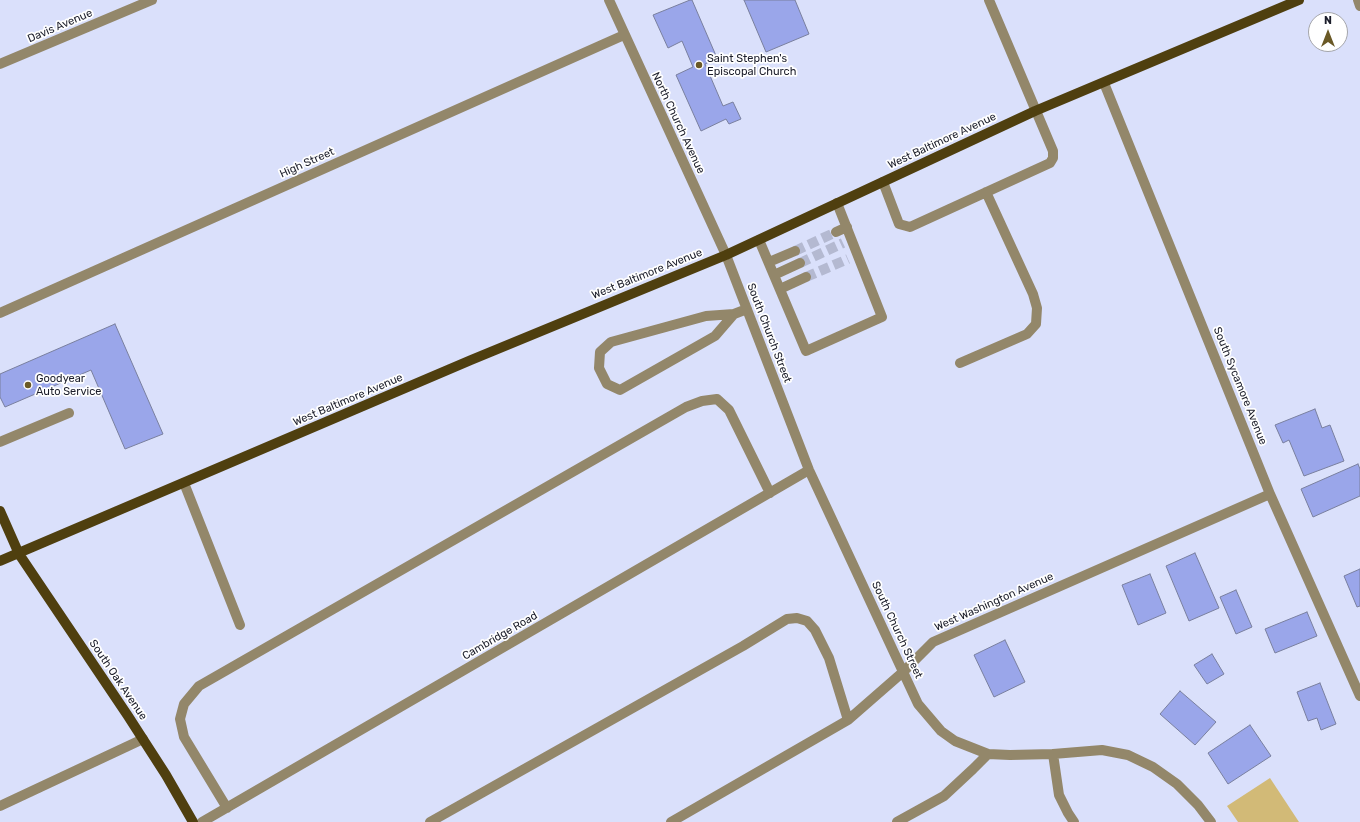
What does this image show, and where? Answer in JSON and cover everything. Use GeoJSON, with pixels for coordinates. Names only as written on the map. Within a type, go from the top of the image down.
{"type":"FeatureCollection","features":[{"type":"Feature","properties":{"kind":"main road","name":"West Baltimore Avenue"},"geometry":{"type":"LineString","coordinates":[[0,561],[471,360],[726,255],[1036,111],[1295,1]]}},
{"type":"Feature","properties":{"kind":"main road","name":"South Oak Avenue"},"geometry":{"type":"LineString","coordinates":[[0,511],[19,554],[143,739],[193,822]]}},
{"type":"Feature","properties":{"kind":"street","name":"Davis Avenue"},"geometry":{"type":"LineString","coordinates":[[0,64],[152,0]]}},
{"type":"Feature","properties":{"kind":"street","name":"North Church Avenue"},"geometry":{"type":"LineString","coordinates":[[609,0],[726,255]]}},
{"type":"Feature","properties":{"kind":"street"},"geometry":{"type":"LineString","coordinates":[[883,182],[899,224],[910,227],[1050,163],[1053,158],[1053,150],[989,0]]}},
{"type":"Feature","properties":{"kind":"street"},"geometry":{"type":"LineString","coordinates":[[1358,0],[1360,6]]}},
{"type":"Feature","properties":{"kind":"street","name":"High Street"},"geometry":{"type":"LineString","coordinates":[[0,313],[624,34]]}},
{"type":"Feature","properties":{"kind":"street","name":"South Sycamore Avenue"},"geometry":{"type":"LineString","coordinates":[[1104,82],[1270,494],[1360,696]]}},
{"type":"Feature","properties":{"kind":"street"},"geometry":{"type":"LineString","coordinates":[[960,363],[1027,334],[1036,324],[1037,308],[1033,294],[986,192]]}},
{"type":"Feature","properties":{"kind":"street"},"geometry":{"type":"LineString","coordinates":[[759,240],[806,351],[882,317],[857,254],[847,241],[847,226],[837,203]]}},
{"type":"Feature","properties":{"kind":"street"},"geometry":{"type":"LineString","coordinates":[[836,232],[847,226]]}},
{"type":"Feature","properties":{"kind":"street"},"geometry":{"type":"LineString","coordinates":[[769,262],[795,250]]}},
{"type":"Feature","properties":{"kind":"street"},"geometry":{"type":"LineString","coordinates":[[848,259],[857,254]]}},
{"type":"Feature","properties":{"kind":"street","name":"South Church Street"},"geometry":{"type":"LineString","coordinates":[[726,255],[809,470],[918,704],[941,731],[955,741],[988,754],[1053,754],[1102,750],[1128,755],[1153,767],[1177,784],[1198,805],[1211,822]]}},
{"type":"Feature","properties":{"kind":"street"},"geometry":{"type":"LineString","coordinates":[[774,274],[800,262]]}},
{"type":"Feature","properties":{"kind":"street"},"geometry":{"type":"LineString","coordinates":[[780,289],[806,277]]}},
{"type":"Feature","properties":{"kind":"street"},"geometry":{"type":"LineString","coordinates":[[734,314],[715,336],[620,390],[607,384],[599,368],[600,352],[610,342],[706,316],[734,314],[747,309]]}},
{"type":"Feature","properties":{"kind":"street"},"geometry":{"type":"LineString","coordinates":[[227,808],[184,737],[180,719],[184,704],[199,686],[686,407],[702,401],[717,399],[729,410],[770,493]]}},
{"type":"Feature","properties":{"kind":"street"},"geometry":{"type":"LineString","coordinates":[[0,442],[68,413]]}},
{"type":"Feature","properties":{"kind":"street","name":"Cambridge Road"},"geometry":{"type":"LineString","coordinates":[[202,822],[809,470]]}},
{"type":"Feature","properties":{"kind":"street"},"geometry":{"type":"LineString","coordinates":[[184,483],[240,625]]}},
{"type":"Feature","properties":{"kind":"street","name":"West Washington Avenue"},"geometry":{"type":"LineString","coordinates":[[671,822],[848,720],[903,672],[933,642],[1270,494]]}},
{"type":"Feature","properties":{"kind":"street"},"geometry":{"type":"LineString","coordinates":[[430,822],[743,646],[787,619],[797,618],[807,621],[815,630],[829,658],[848,720]]}},
{"type":"Feature","properties":{"kind":"street"},"geometry":{"type":"LineString","coordinates":[[0,806],[143,739]]}},
{"type":"Feature","properties":{"kind":"street"},"geometry":{"type":"LineString","coordinates":[[897,822],[944,796],[988,754]]}},
{"type":"Feature","properties":{"kind":"street"},"geometry":{"type":"LineString","coordinates":[[1053,754],[1059,795],[1074,822]]}},
{"type":"Feature","properties":{"kind":"shaded area"},"geometry":{"type":"Polygon","coordinates":[[[1270,778],[1299,822],[1238,822],[1227,806],[1270,778]]]}},
{"type":"Feature","properties":{"kind":"building","name":"Saint Stephen's Episcopal Church"},"geometry":{"type":"Polygon","coordinates":[[[692,0],[717,58],[705,64],[723,106],[733,102],[741,119],[729,124],[726,119],[701,131],[676,75],[693,67],[682,41],[668,48],[653,15],[692,0]]]}},
{"type":"Feature","properties":{"kind":"building"},"geometry":{"type":"Polygon","coordinates":[[[744,0],[795,0],[809,34],[766,52],[744,0]]]}},
{"type":"Feature","properties":{"kind":"building","name":"Goodyear Auto Service"},"geometry":{"type":"Polygon","coordinates":[[[115,324],[163,434],[125,449],[91,370],[5,407],[0,397],[0,374],[115,324]]]}},
{"type":"Feature","properties":{"kind":"building"},"geometry":{"type":"Polygon","coordinates":[[[1315,409],[1322,428],[1330,425],[1344,461],[1304,476],[1289,440],[1283,443],[1275,425],[1315,409]]]}},
{"type":"Feature","properties":{"kind":"building"},"geometry":{"type":"Polygon","coordinates":[[[1358,464],[1360,469],[1360,496],[1313,517],[1301,489],[1358,464]]]}},
{"type":"Feature","properties":{"kind":"building"},"geometry":{"type":"Polygon","coordinates":[[[1195,553],[1219,608],[1189,621],[1166,566],[1195,553]]]}},
{"type":"Feature","properties":{"kind":"building"},"geometry":{"type":"Polygon","coordinates":[[[1360,569],[1360,606],[1357,607],[1344,576],[1360,569]]]}},
{"type":"Feature","properties":{"kind":"building"},"geometry":{"type":"Polygon","coordinates":[[[1150,574],[1166,613],[1138,625],[1122,585],[1150,574]]]}},
{"type":"Feature","properties":{"kind":"building"},"geometry":{"type":"Polygon","coordinates":[[[1236,590],[1252,627],[1236,634],[1220,597],[1236,590]]]}},
{"type":"Feature","properties":{"kind":"building"},"geometry":{"type":"Polygon","coordinates":[[[1307,612],[1317,636],[1275,653],[1265,629],[1307,612]]]}},
{"type":"Feature","properties":{"kind":"building"},"geometry":{"type":"Polygon","coordinates":[[[1005,640],[1025,682],[994,697],[974,655],[1005,640]]]}},
{"type":"Feature","properties":{"kind":"building"},"geometry":{"type":"Polygon","coordinates":[[[1212,654],[1224,674],[1207,684],[1194,665],[1212,654]]]}},
{"type":"Feature","properties":{"kind":"building"},"geometry":{"type":"Polygon","coordinates":[[[1320,683],[1336,724],[1321,730],[1317,718],[1308,721],[1297,692],[1320,683]]]}},
{"type":"Feature","properties":{"kind":"building"},"geometry":{"type":"Polygon","coordinates":[[[1180,691],[1216,722],[1195,745],[1160,714],[1180,691]]]}},
{"type":"Feature","properties":{"kind":"building"},"geometry":{"type":"Polygon","coordinates":[[[1250,725],[1271,756],[1228,784],[1208,753],[1250,725]]]}},
{"type":"Feature","properties":{"kind":"tunnel"},"geometry":{"type":"LineString","coordinates":[[795,251],[836,232]]}},
{"type":"Feature","properties":{"kind":"tunnel"},"geometry":{"type":"LineString","coordinates":[[800,263],[843,243]]}},
{"type":"Feature","properties":{"kind":"tunnel"},"geometry":{"type":"LineString","coordinates":[[806,277],[848,259]]}},
{"type":"Feature","properties":{"kind":"place","name":"Saint Stephen's Episcopal Church"},"geometry":{"type":"Point","coordinates":[699,65]}},
{"type":"Feature","properties":{"kind":"place","name":"Goodyear Auto Service"},"geometry":{"type":"Point","coordinates":[28,385]}}]}
